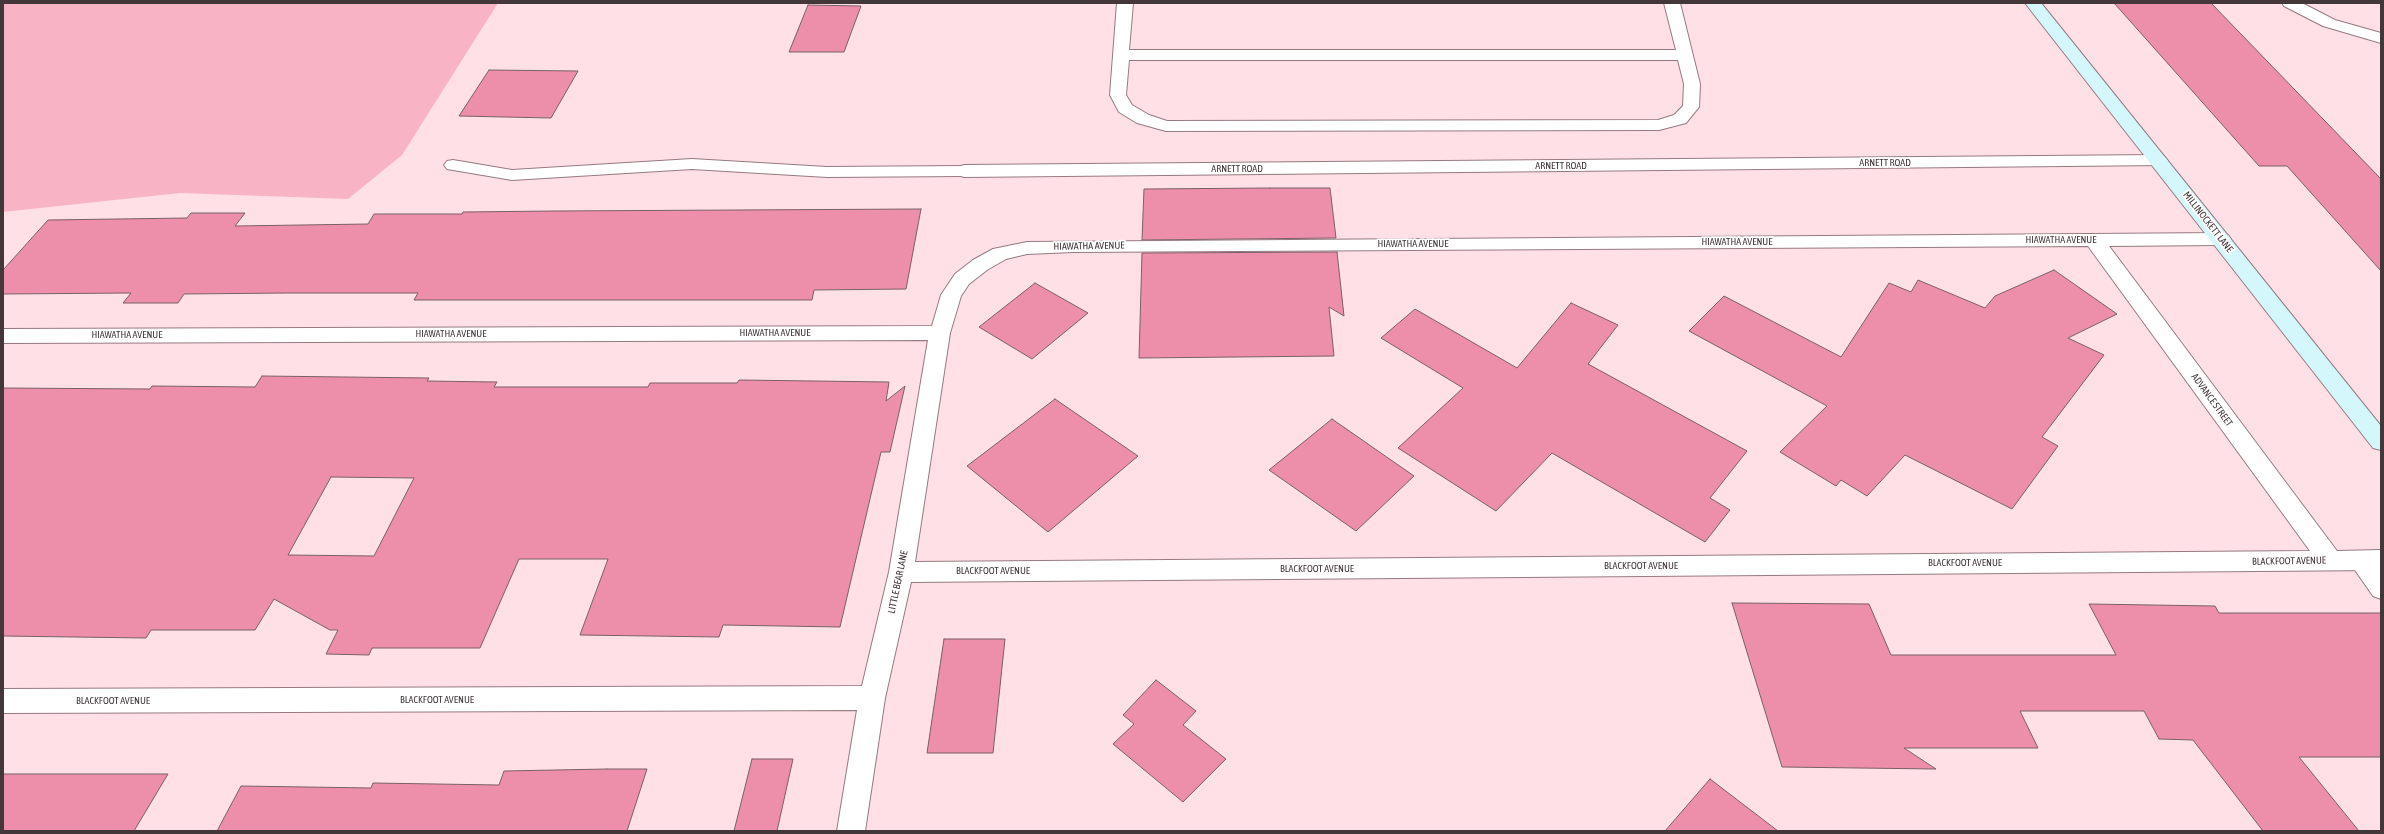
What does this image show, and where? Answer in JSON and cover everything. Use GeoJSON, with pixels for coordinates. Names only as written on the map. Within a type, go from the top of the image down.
{"type":"FeatureCollection","features":[{"type":"Feature","properties":{"kind":"street","name":"MILLINOCKETT LANE"},"geometry":{"type":"LineString","coordinates":[[2033,3],[2381,442]]}},
{"type":"Feature","properties":{"kind":"street"},"geometry":{"type":"LineString","coordinates":[[2290,3],[2329,23],[2381,38]]}},
{"type":"Feature","properties":{"kind":"street","name":"ARNETT ROAD"},"geometry":{"type":"LineString","coordinates":[[964,171],[2159,161]]}},
{"type":"Feature","properties":{"kind":"street","name":"HIAWATHA AVENUE"},"geometry":{"type":"LineString","coordinates":[[3,336],[940,333],[951,295],[962,279],[980,265],[1000,254],[1027,248],[1073,246],[2221,239]]}},
{"type":"Feature","properties":{"kind":"street","name":"ADVANCE STREET"},"geometry":{"type":"LineString","coordinates":[[2094,240],[2330,560]]}},
{"type":"Feature","properties":{"kind":"street","name":"LITTLE BEAR LANE"},"geometry":{"type":"LineString","coordinates":[[851,831],[872,698],[901,572],[940,333]]}},
{"type":"Feature","properties":{"kind":"street","name":"BLACKFOOT AVENUE"},"geometry":{"type":"LineString","coordinates":[[901,572],[2370,560]]}},
{"type":"Feature","properties":{"kind":"street","name":"BLACKFOOT AVENUE"},"geometry":{"type":"LineString","coordinates":[[3,701],[872,698]]}},
{"type":"Feature","properties":{"kind":"lane"},"geometry":{"type":"LineString","coordinates":[[1125,3],[1118,95],[1125,108],[1143,119],[1166,126],[1658,125],[1680,119],[1692,107],[1692,84],[1672,3]]}},
{"type":"Feature","properties":{"kind":"lane"},"geometry":{"type":"LineString","coordinates":[[1121,55],[1686,55]]}},
{"type":"Feature","properties":{"kind":"lane"},"geometry":{"type":"LineString","coordinates":[[453,165],[512,175],[587,172],[692,164],[826,172],[964,171]]}},
{"type":"Feature","properties":{"kind":"lane"},"geometry":{"type":"LineString","coordinates":[[2370,560],[2381,589]]}},
{"type":"Feature","properties":{"kind":"shaded area"},"geometry":{"type":"Polygon","coordinates":[[[3,3],[498,3],[402,155],[348,199],[180,193],[3,212],[3,3]]]}},
{"type":"Feature","properties":{"kind":"building"},"geometry":{"type":"Polygon","coordinates":[[[2114,3],[2211,3],[2381,179],[2381,271],[2287,166],[2259,166],[2114,3]]]}},
{"type":"Feature","properties":{"kind":"building"},"geometry":{"type":"Polygon","coordinates":[[[808,5],[861,6],[844,52],[789,52],[808,5]]]}},
{"type":"Feature","properties":{"kind":"building"},"geometry":{"type":"Polygon","coordinates":[[[489,70],[578,71],[551,118],[459,116],[489,70]]]}},
{"type":"Feature","properties":{"kind":"building"},"geometry":{"type":"Polygon","coordinates":[[[1330,188],[1336,238],[1142,240],[1144,189],[1330,188]]]}},
{"type":"Feature","properties":{"kind":"building"},"geometry":{"type":"Polygon","coordinates":[[[921,209],[906,289],[814,290],[812,300],[414,300],[418,293],[288,293],[184,294],[178,303],[123,303],[131,293],[3,294],[3,270],[48,220],[187,218],[191,213],[245,213],[235,226],[368,224],[374,214],[462,214],[463,212],[554,211],[921,209]]]}},
{"type":"Feature","properties":{"kind":"building"},"geometry":{"type":"Polygon","coordinates":[[[1337,252],[1344,316],[1329,307],[1334,356],[1139,358],[1142,253],[1337,252]]]}},
{"type":"Feature","properties":{"kind":"building"},"geometry":{"type":"Polygon","coordinates":[[[2054,270],[2117,314],[2068,338],[2104,355],[2042,437],[2058,446],[2012,509],[1905,455],[1867,496],[1841,480],[1836,486],[1780,452],[1827,406],[1689,331],[1724,296],[1841,357],[1889,283],[1911,292],[1918,280],[1985,308],[1995,296],[2054,270]]]}},
{"type":"Feature","properties":{"kind":"building"},"geometry":{"type":"Polygon","coordinates":[[[1035,283],[1088,313],[1032,359],[979,327],[1035,283]]]}},
{"type":"Feature","properties":{"kind":"building"},"geometry":{"type":"Polygon","coordinates":[[[1571,303],[1618,325],[1588,364],[1747,451],[1710,498],[1730,510],[1705,542],[1552,453],[1496,511],[1398,448],[1463,388],[1381,338],[1415,309],[1517,368],[1571,303]]]}},
{"type":"Feature","properties":{"kind":"building"},"geometry":{"type":"Polygon","coordinates":[[[262,376],[429,378],[427,381],[497,382],[494,387],[648,387],[650,383],[737,383],[739,380],[889,382],[886,401],[905,386],[890,452],[881,452],[840,627],[723,625],[719,637],[580,635],[608,559],[519,559],[480,648],[372,648],[369,655],[326,654],[338,630],[330,630],[274,599],[255,630],[151,630],[146,638],[3,636],[3,388],[150,389],[152,386],[255,387],[262,376]],[[331,477],[288,555],[374,556],[414,478],[331,477]]]}},
{"type":"Feature","properties":{"kind":"building"},"geometry":{"type":"Polygon","coordinates":[[[1055,399],[1138,456],[1048,532],[967,466],[1055,399]]]}},
{"type":"Feature","properties":{"kind":"building"},"geometry":{"type":"Polygon","coordinates":[[[1332,419],[1414,476],[1356,531],[1269,470],[1332,419]]]}},
{"type":"Feature","properties":{"kind":"building"},"geometry":{"type":"Polygon","coordinates":[[[1732,603],[1869,604],[1891,655],[2116,655],[2089,604],[2215,606],[2219,613],[2381,613],[2381,757],[2299,757],[2359,831],[2263,831],[2193,740],[2159,739],[2144,711],[2020,711],[2038,748],[1904,748],[1936,769],[1782,767],[1732,603]]]}},
{"type":"Feature","properties":{"kind":"building"},"geometry":{"type":"Polygon","coordinates":[[[944,639],[1005,639],[993,753],[927,753],[944,639]]]}},
{"type":"Feature","properties":{"kind":"building"},"geometry":{"type":"Polygon","coordinates":[[[1156,680],[1196,711],[1183,725],[1226,759],[1183,802],[1113,744],[1134,724],[1123,715],[1156,680]]]}},
{"type":"Feature","properties":{"kind":"building"},"geometry":{"type":"Polygon","coordinates":[[[752,759],[793,759],[777,831],[734,831],[752,759]]]}},
{"type":"Feature","properties":{"kind":"building"},"geometry":{"type":"Polygon","coordinates":[[[647,769],[627,831],[217,831],[241,786],[371,788],[373,783],[499,785],[504,771],[647,769]]]}},
{"type":"Feature","properties":{"kind":"building"},"geometry":{"type":"Polygon","coordinates":[[[3,774],[168,774],[134,831],[3,831],[3,774]]]}},
{"type":"Feature","properties":{"kind":"building"},"geometry":{"type":"Polygon","coordinates":[[[1710,779],[1778,831],[1665,831],[1710,779]]]}}]}
